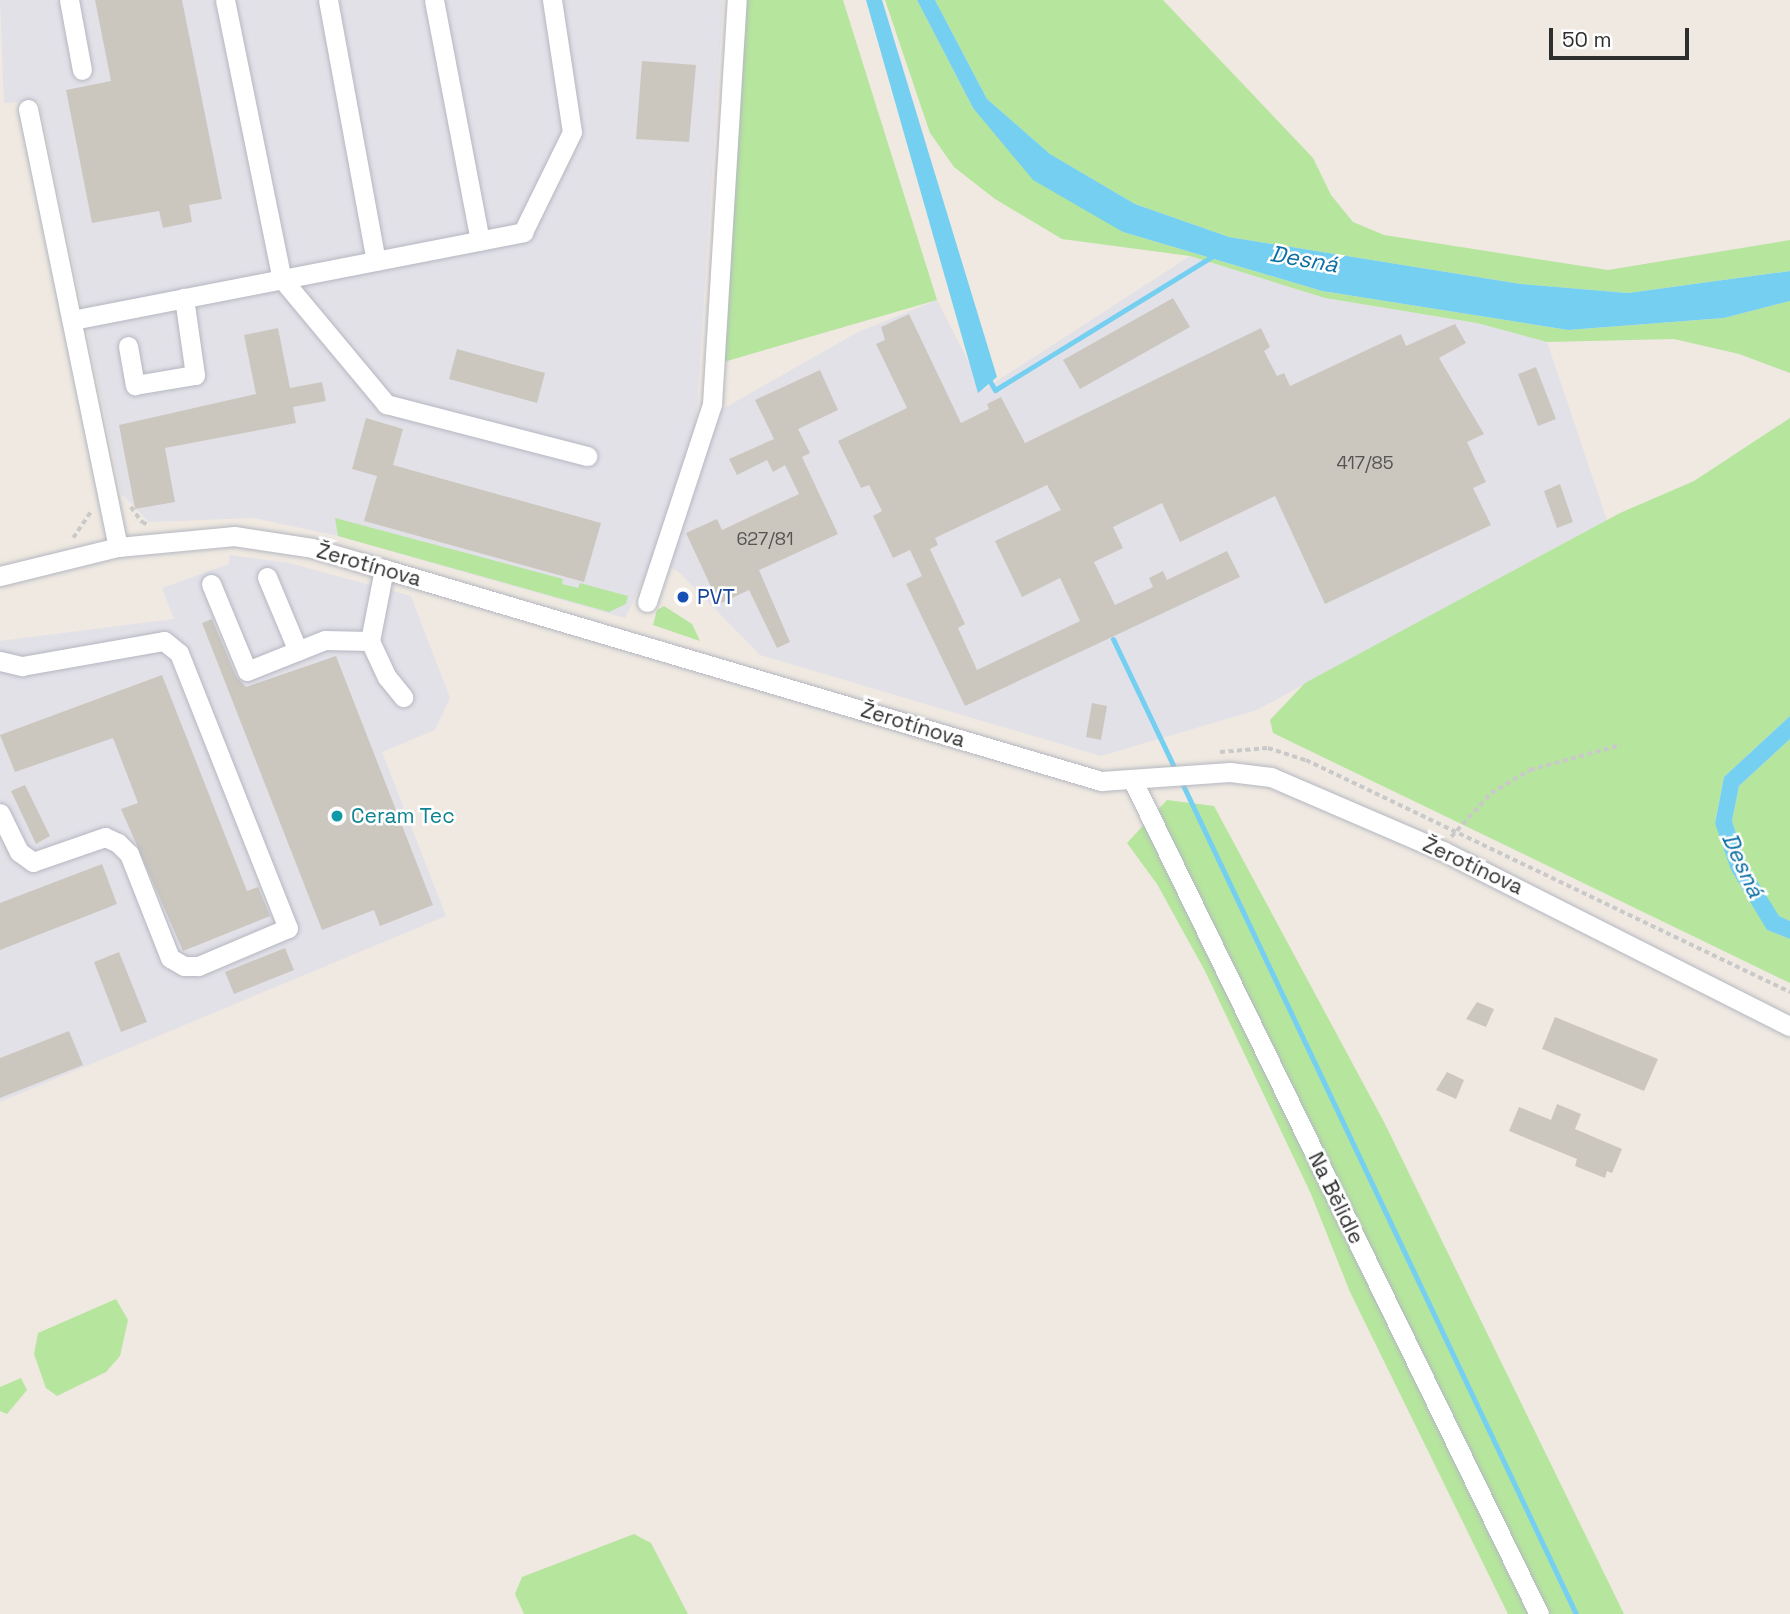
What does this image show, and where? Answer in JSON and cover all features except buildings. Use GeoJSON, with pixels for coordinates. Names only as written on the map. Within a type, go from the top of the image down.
{"type":"FeatureCollection","features":[{"type":"Feature","properties":{"kind":"street"},"geometry":{"type":"LineString","coordinates":[[69,0],[82,70]]}},
{"type":"Feature","properties":{"kind":"street"},"geometry":{"type":"LineString","coordinates":[[225,0],[282,279],[386,404],[587,456]]}},
{"type":"Feature","properties":{"kind":"street"},"geometry":{"type":"LineString","coordinates":[[328,0],[376,261]]}},
{"type":"Feature","properties":{"kind":"street"},"geometry":{"type":"LineString","coordinates":[[435,0],[480,240]]}},
{"type":"Feature","properties":{"kind":"street"},"geometry":{"type":"LineString","coordinates":[[72,320],[523,232],[572,132],[552,0]]}},
{"type":"Feature","properties":{"kind":"street"},"geometry":{"type":"LineString","coordinates":[[647,602],[712,404],[737,0]]}},
{"type":"Feature","properties":{"kind":"street"},"geometry":{"type":"LineString","coordinates":[[28,109],[118,547]]}},
{"type":"Feature","properties":{"kind":"street"},"geometry":{"type":"LineString","coordinates":[[128,346],[135,384],[195,375],[184,298]]}},
{"type":"Feature","properties":{"kind":"street","name":"Žerotínova"},"geometry":{"type":"LineString","coordinates":[[0,576],[118,547],[234,536],[312,548],[1101,781],[1133,781],[1189,774],[1271,777],[1443,851],[1790,1026]]}},
{"type":"Feature","properties":{"kind":"street"},"geometry":{"type":"LineString","coordinates":[[384,569],[370,641],[387,677],[403,697]]}},
{"type":"Feature","properties":{"kind":"street"},"geometry":{"type":"LineString","coordinates":[[267,577],[298,651]]}},
{"type":"Feature","properties":{"kind":"street"},"geometry":{"type":"LineString","coordinates":[[211,584],[247,671],[325,640],[370,641]]}},
{"type":"Feature","properties":{"kind":"street"},"geometry":{"type":"LineString","coordinates":[[0,662],[22,666],[164,641],[179,653],[288,928],[198,966],[184,966],[170,958],[129,854],[118,843],[104,837],[33,862],[19,852],[0,813]]}},
{"type":"Feature","properties":{"kind":"street","name":"Na Bělidle"},"geometry":{"type":"LineString","coordinates":[[1133,781],[1539,1614]]}},
{"type":"Feature","properties":{"kind":"path"},"geometry":{"type":"LineString","coordinates":[[66,561],[64,546],[91,511]]}},
{"type":"Feature","properties":{"kind":"path"},"geometry":{"type":"LineString","coordinates":[[1443,851],[1465,818],[1491,793],[1531,770],[1621,745]]}},
{"type":"Feature","properties":{"kind":"shaded area"},"geometry":{"type":"Polygon","coordinates":[[[0,0],[723,0],[696,424],[858,332],[937,300],[983,390],[1190,256],[1325,298],[1477,323],[1547,342],[1607,520],[1257,710],[1101,756],[760,655],[678,571],[653,560],[625,618],[338,536],[254,518],[149,522],[121,493],[39,101],[4,103],[0,0]]]}},
{"type":"Feature","properties":{"kind":"shaded area"},"geometry":{"type":"Polygon","coordinates":[[[229,555],[289,563],[411,596],[450,698],[435,730],[382,752],[446,916],[0,1102],[0,641],[174,619],[162,588],[229,564],[229,555]]]}},
{"type":"Feature","properties":{"kind":"green space"},"geometry":{"type":"Polygon","coordinates":[[[743,0],[843,0],[937,300],[720,363],[743,0]]]}},
{"type":"Feature","properties":{"kind":"green space"},"geometry":{"type":"Polygon","coordinates":[[[885,0],[917,0],[973,108],[1123,232],[1322,291],[1568,330],[1724,318],[1790,301],[1790,373],[1739,354],[1674,339],[1547,342],[1477,323],[1325,298],[1190,256],[1062,239],[995,199],[954,167],[930,133],[885,0]]]}},
{"type":"Feature","properties":{"kind":"green space"},"geometry":{"type":"Polygon","coordinates":[[[935,0],[1163,0],[1313,158],[1331,195],[1353,222],[1384,235],[1608,270],[1790,240],[1790,271],[1628,293],[1521,284],[1229,237],[1135,204],[1050,154],[987,99],[935,0]]]}},
{"type":"Feature","properties":{"kind":"green space"},"geometry":{"type":"Polygon","coordinates":[[[1790,418],[1790,716],[1724,777],[1715,822],[1767,930],[1790,939],[1790,983],[1273,733],[1270,720],[1305,683],[1620,513],[1694,481],[1790,418]]]}},
{"type":"Feature","properties":{"kind":"green space"},"geometry":{"type":"Polygon","coordinates":[[[335,518],[563,579],[562,584],[578,588],[580,583],[628,596],[626,604],[609,612],[338,536],[335,518]]]}},
{"type":"Feature","properties":{"kind":"green space"},"geometry":{"type":"Polygon","coordinates":[[[664,606],[692,624],[700,641],[653,625],[657,610],[664,606]]]}},
{"type":"Feature","properties":{"kind":"green space"},"geometry":{"type":"Polygon","coordinates":[[[1790,739],[1790,921],[1779,917],[1746,863],[1732,821],[1739,786],[1790,739]]]}},
{"type":"Feature","properties":{"kind":"green space"},"geometry":{"type":"Polygon","coordinates":[[[1167,800],[1214,806],[1384,1122],[1624,1614],[1508,1614],[1350,1292],[1311,1194],[1205,971],[1157,884],[1127,843],[1167,800]]]}},
{"type":"Feature","properties":{"kind":"green space"},"geometry":{"type":"Polygon","coordinates":[[[116,1299],[128,1320],[120,1356],[106,1372],[57,1396],[46,1388],[34,1354],[38,1333],[116,1299]]]}},
{"type":"Feature","properties":{"kind":"green space"},"geometry":{"type":"Polygon","coordinates":[[[21,1378],[27,1390],[7,1414],[0,1411],[0,1387],[21,1378]]]}},
{"type":"Feature","properties":{"kind":"green space"},"geometry":{"type":"Polygon","coordinates":[[[634,1534],[651,1543],[688,1614],[524,1614],[515,1594],[522,1577],[634,1534]]]}},
{"type":"Feature","properties":{"kind":"water"},"geometry":{"type":"Polygon","coordinates":[[[866,0],[882,0],[997,377],[978,393],[866,0]]]}},
{"type":"Feature","properties":{"kind":"water","name":"Desná"},"geometry":{"type":"Polygon","coordinates":[[[917,0],[935,0],[987,99],[1050,154],[1135,204],[1229,237],[1521,284],[1628,293],[1790,271],[1790,301],[1724,318],[1568,330],[1322,291],[1123,232],[1033,180],[973,108],[917,0]]]}},
{"type":"Feature","properties":{"kind":"water","name":"Desná"},"geometry":{"type":"Polygon","coordinates":[[[1790,716],[1790,739],[1739,786],[1732,821],[1746,863],[1779,916],[1790,921],[1790,939],[1767,930],[1731,870],[1715,823],[1724,777],[1790,716]]]}},
{"type":"Feature","properties":{"kind":"waterway"},"geometry":{"type":"LineString","coordinates":[[988,378],[995,390],[1213,256]]}},
{"type":"Feature","properties":{"kind":"waterway"},"geometry":{"type":"LineString","coordinates":[[1113,639],[1177,773]]}},
{"type":"Feature","properties":{"kind":"waterway"},"geometry":{"type":"LineString","coordinates":[[1181,781],[1576,1614]]}},
{"type":"Feature","properties":{"kind":"place","name":"PVT"},"geometry":{"type":"Point","coordinates":[683,597]}},
{"type":"Feature","properties":{"kind":"place","name":"Ceram Tec"},"geometry":{"type":"Point","coordinates":[337,816]}}]}
